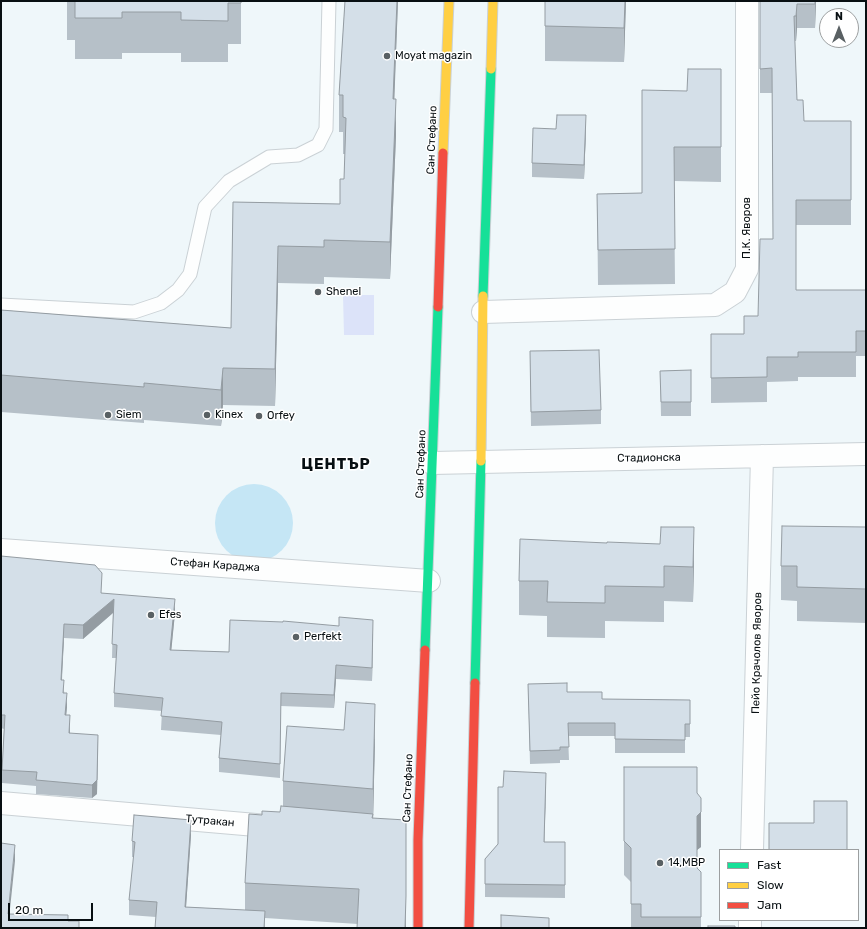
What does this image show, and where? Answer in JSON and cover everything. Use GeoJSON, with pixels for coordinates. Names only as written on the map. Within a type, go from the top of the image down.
{"type":"FeatureCollection","features":[{"type":"Feature","properties":{"kind":"main road","name":"Сан Стефано"},"geometry":{"type":"LineString","coordinates":[[418,928],[410,839],[429,581],[432,463],[450,1]]}},
{"type":"Feature","properties":{"kind":"main road"},"geometry":{"type":"LineString","coordinates":[[469,928],[481,462],[483,312],[493,1]]}},
{"type":"Feature","properties":{"kind":"street","name":"П.К. Яворов"},"geometry":{"type":"LineString","coordinates":[[483,312],[715,305],[735,292],[747,269],[747,1]]}},
{"type":"Feature","properties":{"kind":"street","name":"Стадионска"},"geometry":{"type":"LineString","coordinates":[[432,463],[866,454]]}},
{"type":"Feature","properties":{"kind":"street","name":"Пейо Крачолов Яворов"},"geometry":{"type":"LineString","coordinates":[[752,849],[762,456]]}},
{"type":"Feature","properties":{"kind":"street","name":"Стефан Караджа"},"geometry":{"type":"LineString","coordinates":[[1,550],[429,581]]}},
{"type":"Feature","properties":{"kind":"street","name":"Тутракан"},"geometry":{"type":"LineString","coordinates":[[1,803],[300,829]]}},
{"type":"Feature","properties":{"kind":"lane"},"geometry":{"type":"LineString","coordinates":[[1,305],[134,312],[161,303],[178,290],[190,274],[205,207],[229,181],[269,157],[298,155],[318,145],[326,129],[329,1]]}},
{"type":"Feature","properties":{"kind":"shaded area"},"geometry":{"type":"Polygon","coordinates":[[[343,295],[374,295],[374,335],[344,335],[343,295]]]}},
{"type":"Feature","properties":{"kind":"shaded area"},"geometry":{"type":"Polygon","coordinates":[[[254,484],[269,487],[282,495],[290,508],[293,523],[290,538],[282,551],[269,559],[254,562],[239,559],[226,551],[218,538],[215,523],[218,508],[226,495],[239,487],[254,484]]]}},
{"type":"Feature","properties":{"kind":"building"},"geometry":{"type":"Polygon","coordinates":[[[75,1],[241,1],[241,3],[228,3],[228,21],[181,20],[181,12],[122,12],[122,18],[75,18],[75,1]]]}},
{"type":"Feature","properties":{"kind":"building"},"geometry":{"type":"Polygon","coordinates":[[[345,1],[397,1],[393,99],[396,99],[390,242],[324,240],[324,247],[278,246],[275,369],[223,368],[221,390],[144,383],[144,387],[1,375],[1,310],[231,328],[233,202],[340,204],[340,179],[344,179],[346,118],[343,117],[343,95],[339,95],[345,1]]]}},
{"type":"Feature","properties":{"kind":"building"},"geometry":{"type":"Polygon","coordinates":[[[545,1],[625,1],[624,28],[545,26],[545,1]]]}},
{"type":"Feature","properties":{"kind":"building"},"geometry":{"type":"Polygon","coordinates":[[[760,1],[815,1],[815,4],[797,4],[796,16],[794,16],[797,100],[803,100],[804,121],[851,121],[851,200],[796,200],[796,290],[866,290],[866,331],[856,331],[856,352],[798,352],[798,357],[767,357],[767,377],[711,378],[711,334],[744,334],[744,316],[758,316],[760,239],[773,239],[772,68],[760,69],[760,1]]]}},
{"type":"Feature","properties":{"kind":"building"},"geometry":{"type":"Polygon","coordinates":[[[688,69],[721,69],[721,147],[674,147],[675,249],[598,250],[597,194],[642,193],[642,90],[687,91],[688,69]]]}},
{"type":"Feature","properties":{"kind":"building"},"geometry":{"type":"Polygon","coordinates":[[[557,115],[586,115],[584,165],[532,163],[533,128],[556,129],[557,115]]]}},
{"type":"Feature","properties":{"kind":"building"},"geometry":{"type":"Polygon","coordinates":[[[599,350],[601,410],[531,412],[530,351],[599,350]]]}},
{"type":"Feature","properties":{"kind":"building"},"geometry":{"type":"Polygon","coordinates":[[[691,370],[691,402],[661,402],[660,371],[691,370]]]}},
{"type":"Feature","properties":{"kind":"building"},"geometry":{"type":"Polygon","coordinates":[[[782,526],[866,527],[866,589],[797,587],[797,566],[781,566],[782,526]]]}},
{"type":"Feature","properties":{"kind":"building"},"geometry":{"type":"Polygon","coordinates":[[[661,527],[694,527],[693,567],[664,566],[664,587],[605,586],[605,603],[547,602],[548,581],[519,581],[520,539],[660,544],[661,527]]]}},
{"type":"Feature","properties":{"kind":"building"},"geometry":{"type":"Polygon","coordinates":[[[1,556],[95,565],[102,573],[101,593],[175,599],[170,650],[229,652],[230,620],[283,621],[339,626],[339,617],[373,620],[372,668],[336,665],[334,695],[281,693],[280,764],[219,758],[222,722],[161,716],[163,698],[114,693],[117,645],[112,644],[114,599],[83,625],[64,624],[61,680],[64,680],[63,693],[67,693],[65,715],[70,715],[69,733],[98,735],[97,780],[92,785],[36,780],[37,772],[2,770],[5,715],[1,715],[1,556]]]}},
{"type":"Feature","properties":{"kind":"building"},"geometry":{"type":"Polygon","coordinates":[[[567,683],[567,692],[602,692],[602,699],[690,700],[690,724],[685,724],[685,740],[615,739],[615,723],[568,723],[569,747],[560,747],[560,750],[530,751],[528,684],[567,683]]]}},
{"type":"Feature","properties":{"kind":"building"},"geometry":{"type":"Polygon","coordinates":[[[346,702],[375,704],[373,789],[283,781],[287,726],[344,730],[346,702]]]}},
{"type":"Feature","properties":{"kind":"building","name":"14,МВР"},"geometry":{"type":"Polygon","coordinates":[[[624,767],[697,767],[697,793],[701,798],[701,812],[697,816],[697,868],[701,872],[701,917],[641,917],[641,904],[631,904],[631,848],[624,841],[624,767]]]}},
{"type":"Feature","properties":{"kind":"building"},"geometry":{"type":"Polygon","coordinates":[[[504,771],[546,773],[544,842],[565,842],[565,885],[485,884],[485,859],[498,844],[498,787],[503,787],[504,771]]]}},
{"type":"Feature","properties":{"kind":"building"},"geometry":{"type":"Polygon","coordinates":[[[814,801],[847,801],[847,849],[769,849],[769,823],[814,823],[814,801]]]}},
{"type":"Feature","properties":{"kind":"building"},"geometry":{"type":"Polygon","coordinates":[[[281,806],[373,814],[372,818],[406,820],[405,928],[357,928],[359,889],[245,883],[249,814],[262,815],[262,811],[280,812],[281,806]]]}},
{"type":"Feature","properties":{"kind":"building"},"geometry":{"type":"Polygon","coordinates":[[[134,815],[191,820],[185,907],[265,911],[264,928],[155,928],[157,902],[129,900],[135,842],[132,841],[134,815]]]}},
{"type":"Feature","properties":{"kind":"building"},"geometry":{"type":"Polygon","coordinates":[[[1,843],[15,845],[8,914],[68,915],[68,921],[79,921],[79,928],[1,928],[1,843]]]}},
{"type":"Feature","properties":{"kind":"building"},"geometry":{"type":"Polygon","coordinates":[[[501,915],[549,918],[549,928],[501,928],[501,915]]]}},
{"type":"Feature","properties":{"kind":"building"},"geometry":{"type":"Polygon","coordinates":[[[708,926],[735,926],[735,928],[708,928],[708,926]]]}},
{"type":"Feature","properties":{"kind":"traffic: fast"},"geometry":{"type":"LineString","coordinates":[[483,296],[491,69]]}},
{"type":"Feature","properties":{"kind":"traffic: fast"},"geometry":{"type":"LineString","coordinates":[[425,650],[438,307]]}},
{"type":"Feature","properties":{"kind":"traffic: fast"},"geometry":{"type":"LineString","coordinates":[[475,683],[481,461]]}},
{"type":"Feature","properties":{"kind":"traffic: slow"},"geometry":{"type":"LineString","coordinates":[[443,153],[449,1]]}},
{"type":"Feature","properties":{"kind":"traffic: slow"},"geometry":{"type":"LineString","coordinates":[[491,69],[493,1]]}},
{"type":"Feature","properties":{"kind":"traffic: slow"},"geometry":{"type":"LineString","coordinates":[[481,461],[483,296]]}},
{"type":"Feature","properties":{"kind":"traffic: jam"},"geometry":{"type":"LineString","coordinates":[[438,307],[443,153]]}},
{"type":"Feature","properties":{"kind":"traffic: jam"},"geometry":{"type":"LineString","coordinates":[[418,928],[418,840],[425,650]]}},
{"type":"Feature","properties":{"kind":"traffic: jam"},"geometry":{"type":"LineString","coordinates":[[469,928],[475,683]]}},
{"type":"Feature","properties":{"kind":"place","name":"Moyat magazin"},"geometry":{"type":"Point","coordinates":[387,56]}},
{"type":"Feature","properties":{"kind":"place","name":"Shenel"},"geometry":{"type":"Point","coordinates":[318,292]}},
{"type":"Feature","properties":{"kind":"place","name":"Siem"},"geometry":{"type":"Point","coordinates":[108,415]}},
{"type":"Feature","properties":{"kind":"place","name":"Kinex"},"geometry":{"type":"Point","coordinates":[207,415]}},
{"type":"Feature","properties":{"kind":"place","name":"Orfey"},"geometry":{"type":"Point","coordinates":[259,416]}},
{"type":"Feature","properties":{"kind":"place","name":"Efes"},"geometry":{"type":"Point","coordinates":[151,615]}},
{"type":"Feature","properties":{"kind":"place","name":"Perfekt"},"geometry":{"type":"Point","coordinates":[296,637]}},
{"type":"Feature","properties":{"kind":"place","name":"14,МВР"},"geometry":{"type":"Point","coordinates":[660,863]}},
{"type":"Feature","properties":{"kind":"district","name":"ЦЕНТЪР"},"geometry":{"type":"Point","coordinates":[336,465]}}]}
